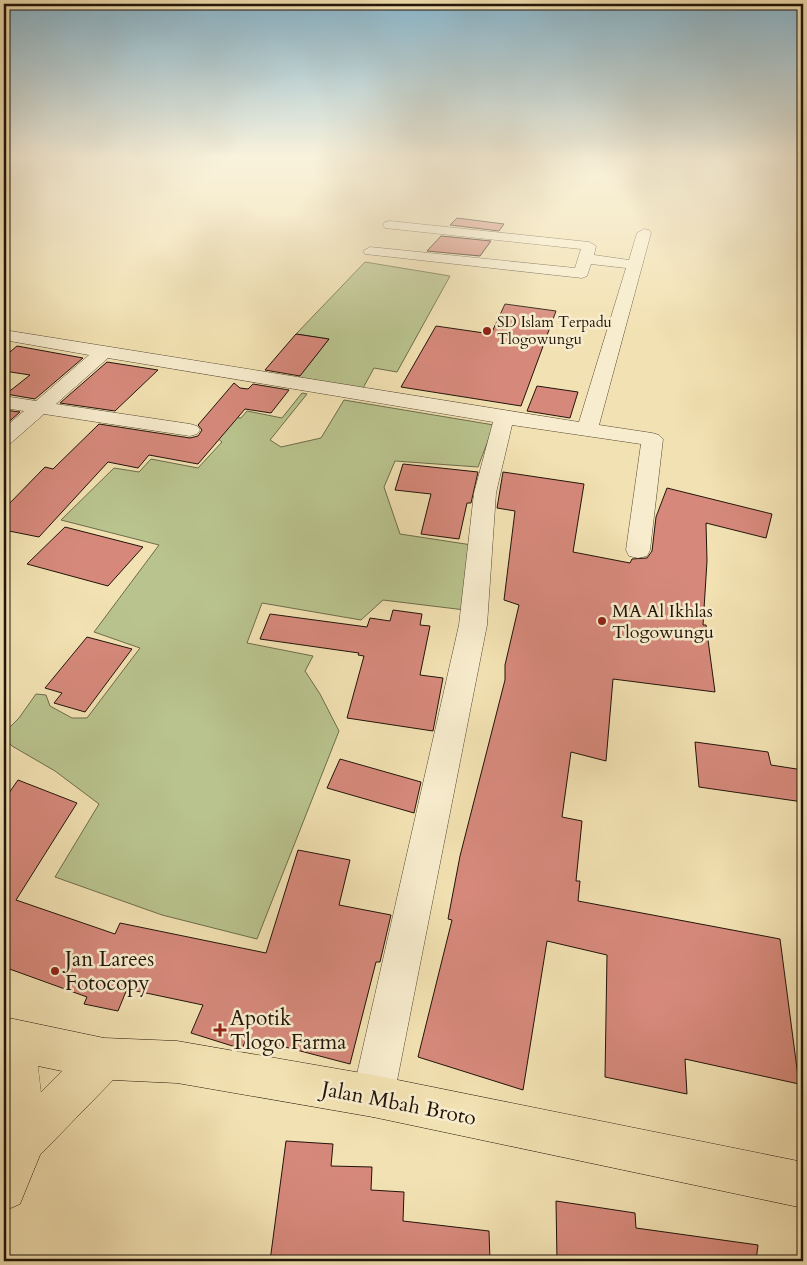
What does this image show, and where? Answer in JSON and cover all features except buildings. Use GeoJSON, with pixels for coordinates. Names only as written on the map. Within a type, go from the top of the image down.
{"type":"FeatureCollection","features":[{"type":"Feature","properties":{"kind":"main road","name":"Jalan Mbah Broto"},"geometry":{"type":"LineString","coordinates":[[9,1039],[104,1059],[177,1062],[373,1096],[803,1185]]}},
{"type":"Feature","properties":{"kind":"main road"},"geometry":{"type":"LineString","coordinates":[[9,1039],[24,1140]]}},
{"type":"Feature","properties":{"kind":"main road"},"geometry":{"type":"LineString","coordinates":[[4,1188],[24,1140],[104,1059]]}},
{"type":"Feature","properties":{"kind":"street"},"geometry":{"type":"LineString","coordinates":[[370,251],[582,273],[589,246],[390,225]]}},
{"type":"Feature","properties":{"kind":"street"},"geometry":{"type":"LineString","coordinates":[[388,252],[409,227]]}},
{"type":"Feature","properties":{"kind":"street"},"geometry":{"type":"LineString","coordinates":[[587,430],[644,233]]}},
{"type":"Feature","properties":{"kind":"street"},"geometry":{"type":"LineString","coordinates":[[585,259],[635,264]]}},
{"type":"Feature","properties":{"kind":"street"},"geometry":{"type":"LineString","coordinates":[[4,335],[102,353],[504,418],[652,439],[638,550]]}},
{"type":"Feature","properties":{"kind":"street"},"geometry":{"type":"LineString","coordinates":[[4,439],[37,408],[102,353]]}},
{"type":"Feature","properties":{"kind":"street"},"geometry":{"type":"LineString","coordinates":[[4,402],[190,430]]}},
{"type":"Feature","properties":{"kind":"street"},"geometry":{"type":"LineString","coordinates":[[373,1096],[473,626],[485,493],[504,418]]}},
{"type":"Feature","properties":{"kind":"green space"},"geometry":{"type":"Polygon","coordinates":[[[365,262],[450,276],[397,372],[374,368],[363,388],[297,379],[329,339],[296,334],[365,262]]]}},
{"type":"Feature","properties":{"kind":"green space"},"geometry":{"type":"Polygon","coordinates":[[[302,393],[307,394],[270,440],[281,447],[321,438],[344,400],[494,425],[478,467],[395,461],[384,487],[400,534],[472,545],[465,610],[383,600],[361,620],[262,603],[247,643],[313,656],[305,671],[320,694],[339,731],[257,939],[162,915],[55,877],[99,804],[55,771],[12,746],[4,737],[4,733],[19,718],[36,694],[46,695],[50,706],[72,718],[87,718],[140,648],[94,632],[159,545],[61,520],[114,468],[139,472],[151,459],[198,468],[222,442],[216,437],[232,417],[241,418],[247,411],[282,418],[302,393]]]}},
{"type":"Feature","properties":{"kind":"place","name":"SD Islam Terpadu Tlogowungu"},"geometry":{"type":"Point","coordinates":[487,331]}},
{"type":"Feature","properties":{"kind":"place","name":"MA Al Ikhlas Tlogowungu"},"geometry":{"type":"Point","coordinates":[602,621]}},
{"type":"Feature","properties":{"kind":"place","name":"Jan Larees Fotocopy"},"geometry":{"type":"Point","coordinates":[55,971]}},
{"type":"Feature","properties":{"kind":"place","name":"Apotik Tlogo Farma"},"geometry":{"type":"Point","coordinates":[220,1030]}}]}
